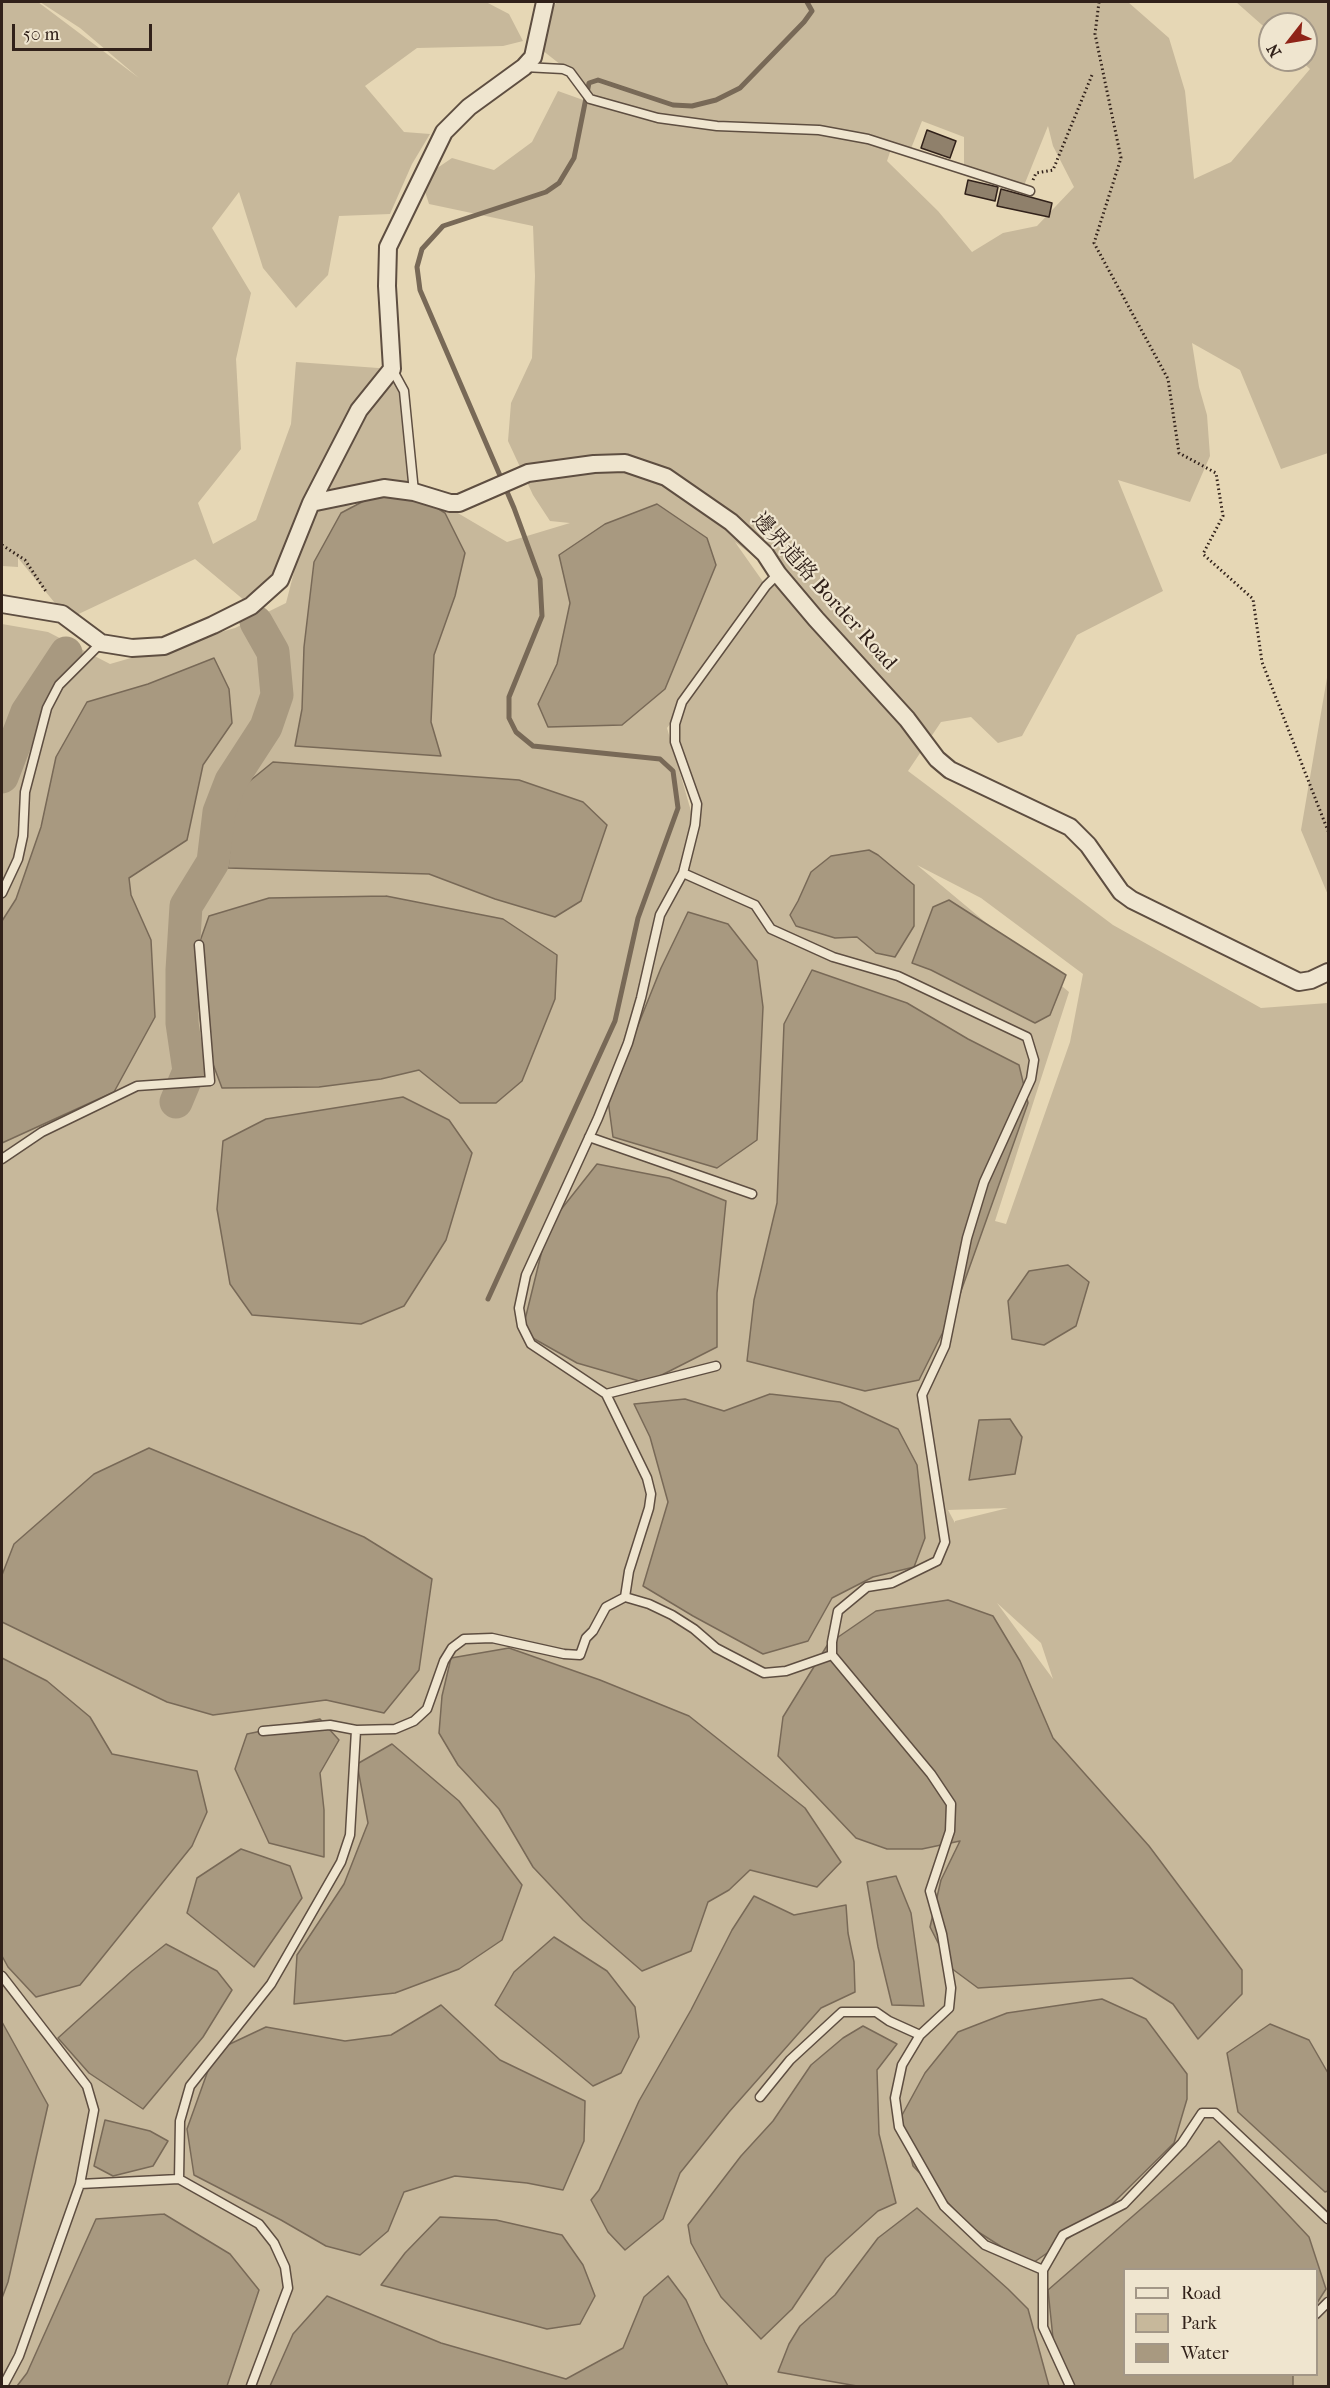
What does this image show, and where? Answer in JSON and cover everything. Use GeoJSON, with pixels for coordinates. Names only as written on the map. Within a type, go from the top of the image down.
{"type":"FeatureCollection","features":[{"type":"Feature","properties":{"kind":"street"},"geometry":{"type":"LineString","coordinates":[[2,604],[62,614],[101,643],[132,648],[164,646],[251,606],[280,580],[311,503],[360,410],[392,369],[387,286],[388,247],[444,132],[469,107],[524,67],[532,57],[545,2]]}},
{"type":"Feature","properties":{"kind":"street","name":"邊界道路 Border Road"},"geometry":{"type":"LineString","coordinates":[[311,503],[384,488],[414,492],[450,503],[467,500],[528,473],[594,464],[625,463],[666,477],[731,522],[765,554],[778,574],[907,719],[937,759],[950,770],[1070,827],[1088,845],[1121,892],[1132,900],[1299,982],[1311,980],[1329,972]]}},
{"type":"Feature","properties":{"kind":"lane"},"geometry":{"type":"LineString","coordinates":[[524,67],[563,69],[570,72],[590,99],[658,118],[717,126],[819,130],[868,139],[1030,190]]}},
{"type":"Feature","properties":{"kind":"lane"},"geometry":{"type":"LineString","coordinates":[[392,369],[404,392],[414,492]]}},
{"type":"Feature","properties":{"kind":"lane"},"geometry":{"type":"LineString","coordinates":[[625,1597],[628,1571],[650,1508],[651,1494],[647,1478],[606,1394],[531,1344],[522,1326],[519,1308],[526,1275],[589,1137],[628,1043],[660,915],[683,873],[695,825],[697,804],[675,742],[675,724],[682,702],[766,586],[778,574]]}},
{"type":"Feature","properties":{"kind":"lane"},"geometry":{"type":"LineString","coordinates":[[2,892],[18,859],[23,836],[26,792],[47,708],[59,684],[101,643]]}},
{"type":"Feature","properties":{"kind":"lane"},"geometry":{"type":"LineString","coordinates":[[683,873],[755,905],[771,929],[833,957],[898,976],[1027,1037],[1034,1060],[1031,1079],[984,1182],[967,1238],[945,1346],[922,1395],[945,1542],[937,1561],[892,1582],[867,1587],[838,1611],[831,1642],[832,1655],[932,1774],[951,1804],[950,1831],[930,1891],[942,1934],[951,1988],[949,2008],[920,2035],[902,2065],[895,2098],[899,2127],[944,2206],[985,2245],[1043,2270]]}},
{"type":"Feature","properties":{"kind":"lane"},"geometry":{"type":"LineString","coordinates":[[2,1159],[42,1132],[137,1086],[210,1081],[199,945]]}},
{"type":"Feature","properties":{"kind":"lane"},"geometry":{"type":"LineString","coordinates":[[589,1137],[752,1194]]}},
{"type":"Feature","properties":{"kind":"lane"},"geometry":{"type":"LineString","coordinates":[[606,1394],[716,1366]]}},
{"type":"Feature","properties":{"kind":"lane"},"geometry":{"type":"LineString","coordinates":[[263,1731],[330,1725],[356,1730],[394,1729],[414,1721],[427,1709],[444,1661],[452,1648],[464,1639],[492,1638],[564,1654],[580,1655],[586,1638],[606,1607],[625,1597],[649,1604],[672,1615],[716,1647],[764,1672],[786,1671],[832,1655]]}},
{"type":"Feature","properties":{"kind":"lane"},"geometry":{"type":"LineString","coordinates":[[179,2179],[180,2121],[190,2086],[271,1984],[341,1862],[350,1835],[356,1730]]}},
{"type":"Feature","properties":{"kind":"lane"},"geometry":{"type":"LineString","coordinates":[[2,1976],[87,2086],[94,2110],[80,2184],[19,2356],[3,2386]]}},
{"type":"Feature","properties":{"kind":"lane"},"geometry":{"type":"LineString","coordinates":[[760,2097],[790,2060],[842,2012],[876,2012],[889,2021],[920,2035]]}},
{"type":"Feature","properties":{"kind":"lane"},"geometry":{"type":"LineString","coordinates":[[1070,2386],[1043,2327],[1043,2270],[1063,2235],[1124,2204],[1182,2144],[1202,2113],[1215,2112],[1329,2219]]}},
{"type":"Feature","properties":{"kind":"lane"},"geometry":{"type":"LineString","coordinates":[[80,2184],[179,2179],[259,2224],[274,2243],[285,2267],[288,2288],[251,2386]]}},
{"type":"Feature","properties":{"kind":"lane"},"geometry":{"type":"LineString","coordinates":[[1318,2313],[1329,2301]]}},
{"type":"Feature","properties":{"kind":"path"},"geometry":{"type":"LineString","coordinates":[[1099,2],[1095,33],[1121,158],[1094,243],[1168,379],[1179,453],[1216,473],[1223,516],[1203,554],[1253,599],[1262,662],[1329,831]]}},
{"type":"Feature","properties":{"kind":"path"},"geometry":{"type":"LineString","coordinates":[[1030,190],[1036,173],[1053,170],[1092,75]]}},
{"type":"Feature","properties":{"kind":"path"},"geometry":{"type":"LineString","coordinates":[[2,545],[25,560],[62,614]]}},
{"type":"Feature","properties":{"kind":"green space"},"geometry":{"type":"Polygon","coordinates":[[[2,2],[38,2],[139,78],[80,28],[40,2],[486,2],[509,14],[523,41],[503,46],[417,48],[365,86],[404,132],[430,134],[412,164],[390,214],[339,216],[328,275],[296,308],[263,268],[239,192],[212,228],[251,293],[236,359],[241,449],[198,503],[213,544],[256,520],[291,424],[296,362],[392,369],[404,391],[413,481],[312,503],[456,512],[507,542],[570,523],[550,521],[533,495],[508,441],[511,403],[532,358],[535,276],[533,226],[429,204],[421,179],[452,158],[494,170],[532,142],[558,91],[586,101],[654,114],[600,102],[570,72],[528,39],[557,2],[1128,2],[1169,38],[1185,91],[1194,179],[1231,162],[1307,72],[1318,72],[1318,12],[1258,12],[1258,21],[1236,2],[1328,2],[1328,453],[1281,469],[1240,370],[1192,343],[1199,387],[1207,415],[1210,456],[1190,502],[1118,480],[1163,591],[1077,635],[1022,736],[998,743],[971,717],[941,722],[908,771],[1113,925],[1261,1008],[1328,1003],[1328,2386],[2,2386],[2,624],[48,632],[110,664],[235,628],[286,603],[311,506],[251,606],[195,559],[68,619],[18,558],[18,567],[2,566],[2,2]],[[922,121],[910,151],[892,146],[887,161],[938,211],[972,252],[1003,233],[1037,226],[1074,187],[1053,146],[1048,126],[1023,188],[964,169],[964,137],[922,121]],[[735,542],[766,586],[778,574],[735,542]],[[681,709],[667,728],[693,818],[686,772],[675,742],[681,709]],[[917,865],[1069,992],[995,1221],[1006,1224],[1070,1042],[1083,974],[981,898],[917,865]],[[1008,1508],[948,1510],[955,1523],[955,1521],[1008,1508]],[[997,1603],[1053,1679],[1041,1643],[997,1603]]]}},
{"type":"Feature","properties":{"kind":"green space"},"geometry":{"type":"Polygon","coordinates":[[[1328,672],[1328,895],[1301,830],[1328,672]]]}},
{"type":"Feature","properties":{"kind":"water"},"geometry":{"type":"Polygon","coordinates":[[[398,483],[445,513],[465,553],[455,596],[434,655],[431,722],[441,756],[295,746],[302,709],[304,647],[314,562],[341,513],[398,483]]]}},
{"type":"Feature","properties":{"kind":"water"},"geometry":{"type":"Polygon","coordinates":[[[657,504],[707,538],[716,565],[665,689],[622,725],[548,727],[538,704],[557,664],[570,603],[559,555],[605,524],[657,504]]]}},
{"type":"Feature","properties":{"kind":"water"},"geometry":{"type":"Polygon","coordinates":[[[214,658],[229,689],[232,723],[203,765],[187,840],[129,878],[131,895],[151,940],[155,1017],[114,1092],[2,1143],[2,921],[16,899],[41,827],[56,757],[87,702],[148,684],[214,658]]]}},
{"type":"Feature","properties":{"kind":"water"},"geometry":{"type":"Polygon","coordinates":[[[273,762],[519,780],[583,802],[607,825],[581,901],[555,917],[495,899],[429,874],[228,868],[235,793],[273,762]]]}},
{"type":"Feature","properties":{"kind":"water"},"geometry":{"type":"Polygon","coordinates":[[[869,850],[914,885],[914,926],[895,957],[876,953],[857,937],[835,938],[796,926],[790,915],[811,872],[831,856],[869,850]]]}},
{"type":"Feature","properties":{"kind":"water"},"geometry":{"type":"Polygon","coordinates":[[[386,896],[503,919],[557,955],[555,999],[522,1081],[496,1103],[460,1103],[419,1070],[381,1079],[319,1087],[222,1088],[202,1035],[194,958],[209,916],[269,898],[386,896]]]}},
{"type":"Feature","properties":{"kind":"water"},"geometry":{"type":"Polygon","coordinates":[[[949,900],[1066,975],[1050,1015],[1035,1023],[931,970],[912,963],[933,907],[949,900]]]}},
{"type":"Feature","properties":{"kind":"water"},"geometry":{"type":"Polygon","coordinates":[[[688,912],[728,924],[757,961],[763,1007],[757,1140],[717,1168],[613,1137],[608,1100],[661,968],[688,912]]]}},
{"type":"Feature","properties":{"kind":"water"},"geometry":{"type":"Polygon","coordinates":[[[812,970],[907,1003],[968,1039],[1019,1065],[1028,1103],[955,1308],[919,1380],[865,1391],[747,1361],[754,1300],[777,1203],[784,1024],[812,970]]]}},
{"type":"Feature","properties":{"kind":"water"},"geometry":{"type":"Polygon","coordinates":[[[403,1097],[449,1120],[472,1153],[446,1240],[404,1306],[361,1324],[252,1315],[230,1284],[217,1209],[223,1141],[266,1119],[403,1097]]]}},
{"type":"Feature","properties":{"kind":"water"},"geometry":{"type":"Polygon","coordinates":[[[597,1164],[669,1178],[726,1201],[717,1293],[717,1347],[646,1383],[577,1363],[522,1332],[548,1226],[597,1164]]]}},
{"type":"Feature","properties":{"kind":"water"},"geometry":{"type":"Polygon","coordinates":[[[1068,1265],[1089,1282],[1076,1326],[1044,1345],[1012,1339],[1008,1301],[1029,1271],[1068,1265]]]}},
{"type":"Feature","properties":{"kind":"water"},"geometry":{"type":"Polygon","coordinates":[[[770,1394],[840,1402],[898,1429],[917,1465],[925,1538],[914,1567],[873,1577],[832,1598],[808,1641],[763,1654],[643,1586],[668,1502],[650,1437],[634,1404],[685,1399],[724,1411],[770,1394]]]}},
{"type":"Feature","properties":{"kind":"water"},"geometry":{"type":"Polygon","coordinates":[[[1010,1419],[1022,1437],[1015,1474],[969,1480],[979,1420],[1010,1419]]]}},
{"type":"Feature","properties":{"kind":"water"},"geometry":{"type":"Polygon","coordinates":[[[149,1448],[364,1537],[432,1579],[419,1670],[384,1713],[326,1700],[213,1715],[167,1702],[2,1622],[2,1575],[14,1544],[94,1474],[149,1448]]]}},
{"type":"Feature","properties":{"kind":"water"},"geometry":{"type":"Polygon","coordinates":[[[948,1600],[993,1616],[1020,1661],[1053,1738],[1149,1846],[1242,1970],[1242,1994],[1198,2039],[1173,2004],[1132,1978],[978,1988],[951,1968],[930,1927],[941,1880],[960,1841],[922,1849],[887,1849],[856,1838],[778,1756],[783,1717],[828,1644],[876,1611],[948,1600]]]}},
{"type":"Feature","properties":{"kind":"water"},"geometry":{"type":"Polygon","coordinates":[[[509,1648],[600,1680],[689,1716],[805,1808],[841,1862],[817,1887],[750,1870],[729,1890],[708,1902],[691,1951],[642,1971],[583,1920],[533,1867],[499,1809],[458,1765],[439,1733],[442,1696],[451,1658],[509,1648]]]}},
{"type":"Feature","properties":{"kind":"water"},"geometry":{"type":"Polygon","coordinates":[[[2,1658],[47,1681],[90,1717],[112,1754],[197,1771],[207,1812],[192,1846],[80,1985],[36,1997],[8,1967],[2,1956],[2,1658]]]}},
{"type":"Feature","properties":{"kind":"water"},"geometry":{"type":"Polygon","coordinates":[[[320,1719],[339,1740],[320,1773],[324,1810],[324,1857],[269,1843],[235,1769],[247,1734],[320,1719]]]}},
{"type":"Feature","properties":{"kind":"water"},"geometry":{"type":"Polygon","coordinates":[[[392,1744],[459,1801],[522,1885],[502,1940],[459,1969],[395,1993],[294,2004],[297,1955],[344,1884],[368,1823],[357,1764],[392,1744]]]}},
{"type":"Feature","properties":{"kind":"water"},"geometry":{"type":"Polygon","coordinates":[[[241,1849],[290,1866],[302,1898],[254,1967],[187,1913],[197,1878],[241,1849]]]}},
{"type":"Feature","properties":{"kind":"water"},"geometry":{"type":"Polygon","coordinates":[[[896,1876],[911,1913],[924,2006],[892,2005],[878,1947],[867,1882],[896,1876]]]}},
{"type":"Feature","properties":{"kind":"water"},"geometry":{"type":"Polygon","coordinates":[[[754,1896],[794,1915],[846,1905],[848,1933],[854,1962],[855,1992],[821,2008],[729,2112],[680,2173],[663,2219],[625,2250],[608,2232],[591,2200],[599,2190],[639,2101],[691,2010],[732,1930],[754,1896]]]}},
{"type":"Feature","properties":{"kind":"water"},"geometry":{"type":"Polygon","coordinates":[[[554,1937],[607,1971],[635,2007],[639,2037],[621,2073],[593,2086],[495,2005],[514,1972],[554,1937]]]}},
{"type":"Feature","properties":{"kind":"water"},"geometry":{"type":"Polygon","coordinates":[[[166,1944],[217,1971],[232,1990],[203,2037],[143,2109],[89,2073],[58,2038],[132,1971],[166,1944]]]}},
{"type":"Feature","properties":{"kind":"water"},"geometry":{"type":"Polygon","coordinates":[[[1102,1999],[1146,2019],[1187,2074],[1187,2099],[1174,2143],[1100,2216],[1030,2265],[972,2228],[913,2166],[901,2117],[925,2073],[958,2032],[1007,2013],[1102,1999]]]}},
{"type":"Feature","properties":{"kind":"water"},"geometry":{"type":"Polygon","coordinates":[[[441,2005],[500,2060],[585,2101],[584,2141],[563,2190],[527,2183],[455,2176],[404,2192],[388,2231],[360,2255],[326,2246],[194,2175],[187,2129],[215,2051],[266,2027],[345,2041],[391,2035],[441,2005]]]}},
{"type":"Feature","properties":{"kind":"water"},"geometry":{"type":"Polygon","coordinates":[[[2,2022],[48,2105],[8,2282],[2,2298],[2,2022]]]}},
{"type":"Feature","properties":{"kind":"water"},"geometry":{"type":"Polygon","coordinates":[[[1270,2024],[1309,2040],[1328,2073],[1328,2191],[1325,2192],[1238,2112],[1227,2053],[1270,2024]]]}},
{"type":"Feature","properties":{"kind":"water"},"geometry":{"type":"Polygon","coordinates":[[[863,2026],[897,2044],[877,2070],[879,2134],[896,2203],[878,2211],[826,2258],[792,2309],[761,2339],[721,2297],[691,2243],[688,2225],[741,2156],[773,2121],[811,2065],[843,2038],[863,2026]]]}},
{"type":"Feature","properties":{"kind":"water"},"geometry":{"type":"Polygon","coordinates":[[[105,2120],[150,2131],[168,2141],[153,2166],[113,2176],[94,2166],[105,2120]]]}},
{"type":"Feature","properties":{"kind":"water"},"geometry":{"type":"Polygon","coordinates":[[[1219,2141],[1309,2237],[1326,2289],[1318,2301],[1318,2268],[1123,2268],[1123,2376],[1293,2376],[1293,2386],[1075,2386],[1054,2348],[1048,2290],[1219,2141]]]}},
{"type":"Feature","properties":{"kind":"water"},"geometry":{"type":"Polygon","coordinates":[[[917,2208],[1028,2309],[1049,2386],[857,2386],[778,2372],[789,2344],[800,2326],[835,2295],[878,2238],[917,2208]]]}},
{"type":"Feature","properties":{"kind":"water"},"geometry":{"type":"Polygon","coordinates":[[[164,2214],[230,2254],[259,2290],[227,2386],[17,2386],[27,2373],[96,2219],[164,2214]]]}},
{"type":"Feature","properties":{"kind":"water"},"geometry":{"type":"Polygon","coordinates":[[[440,2217],[496,2220],[562,2235],[583,2265],[595,2296],[580,2324],[547,2329],[381,2285],[405,2253],[440,2217]]]}},
{"type":"Feature","properties":{"kind":"water"},"geometry":{"type":"Polygon","coordinates":[[[668,2276],[686,2300],[728,2386],[270,2386],[293,2334],[327,2296],[441,2343],[566,2379],[623,2348],[644,2297],[668,2276]]]}},
{"type":"Feature","properties":{"kind":"building"},"geometry":{"type":"Polygon","coordinates":[[[927,130],[956,141],[950,158],[921,148],[927,130]]]}},
{"type":"Feature","properties":{"kind":"building"},"geometry":{"type":"Polygon","coordinates":[[[968,180],[998,187],[995,201],[965,194],[968,180]]]}},
{"type":"Feature","properties":{"kind":"building"},"geometry":{"type":"Polygon","coordinates":[[[1001,189],[1052,203],[1049,217],[997,206],[1001,189]]]}},
{"type":"Feature","properties":{"kind":"waterway"},"geometry":{"type":"LineString","coordinates":[[488,1299],[615,1021],[638,918],[678,808],[673,771],[660,759],[533,746],[516,732],[509,718],[509,697],[542,616],[540,579],[514,508],[420,290],[417,267],[422,249],[443,226],[546,192],[559,183],[574,158],[589,83],[598,80],[673,105],[692,106],[716,100],[740,88],[804,22],[812,11],[807,2]]}},
{"type":"Feature","properties":{"kind":"waterway"},"geometry":{"type":"LineString","coordinates":[[176,1102],[189,1071],[182,1023],[182,970],[186,906],[213,862],[219,812],[231,781],[266,727],[277,695],[273,652],[256,622]]}},
{"type":"Feature","properties":{"kind":"waterway"},"geometry":{"type":"LineString","coordinates":[[2,777],[27,712],[66,653]]}}]}
